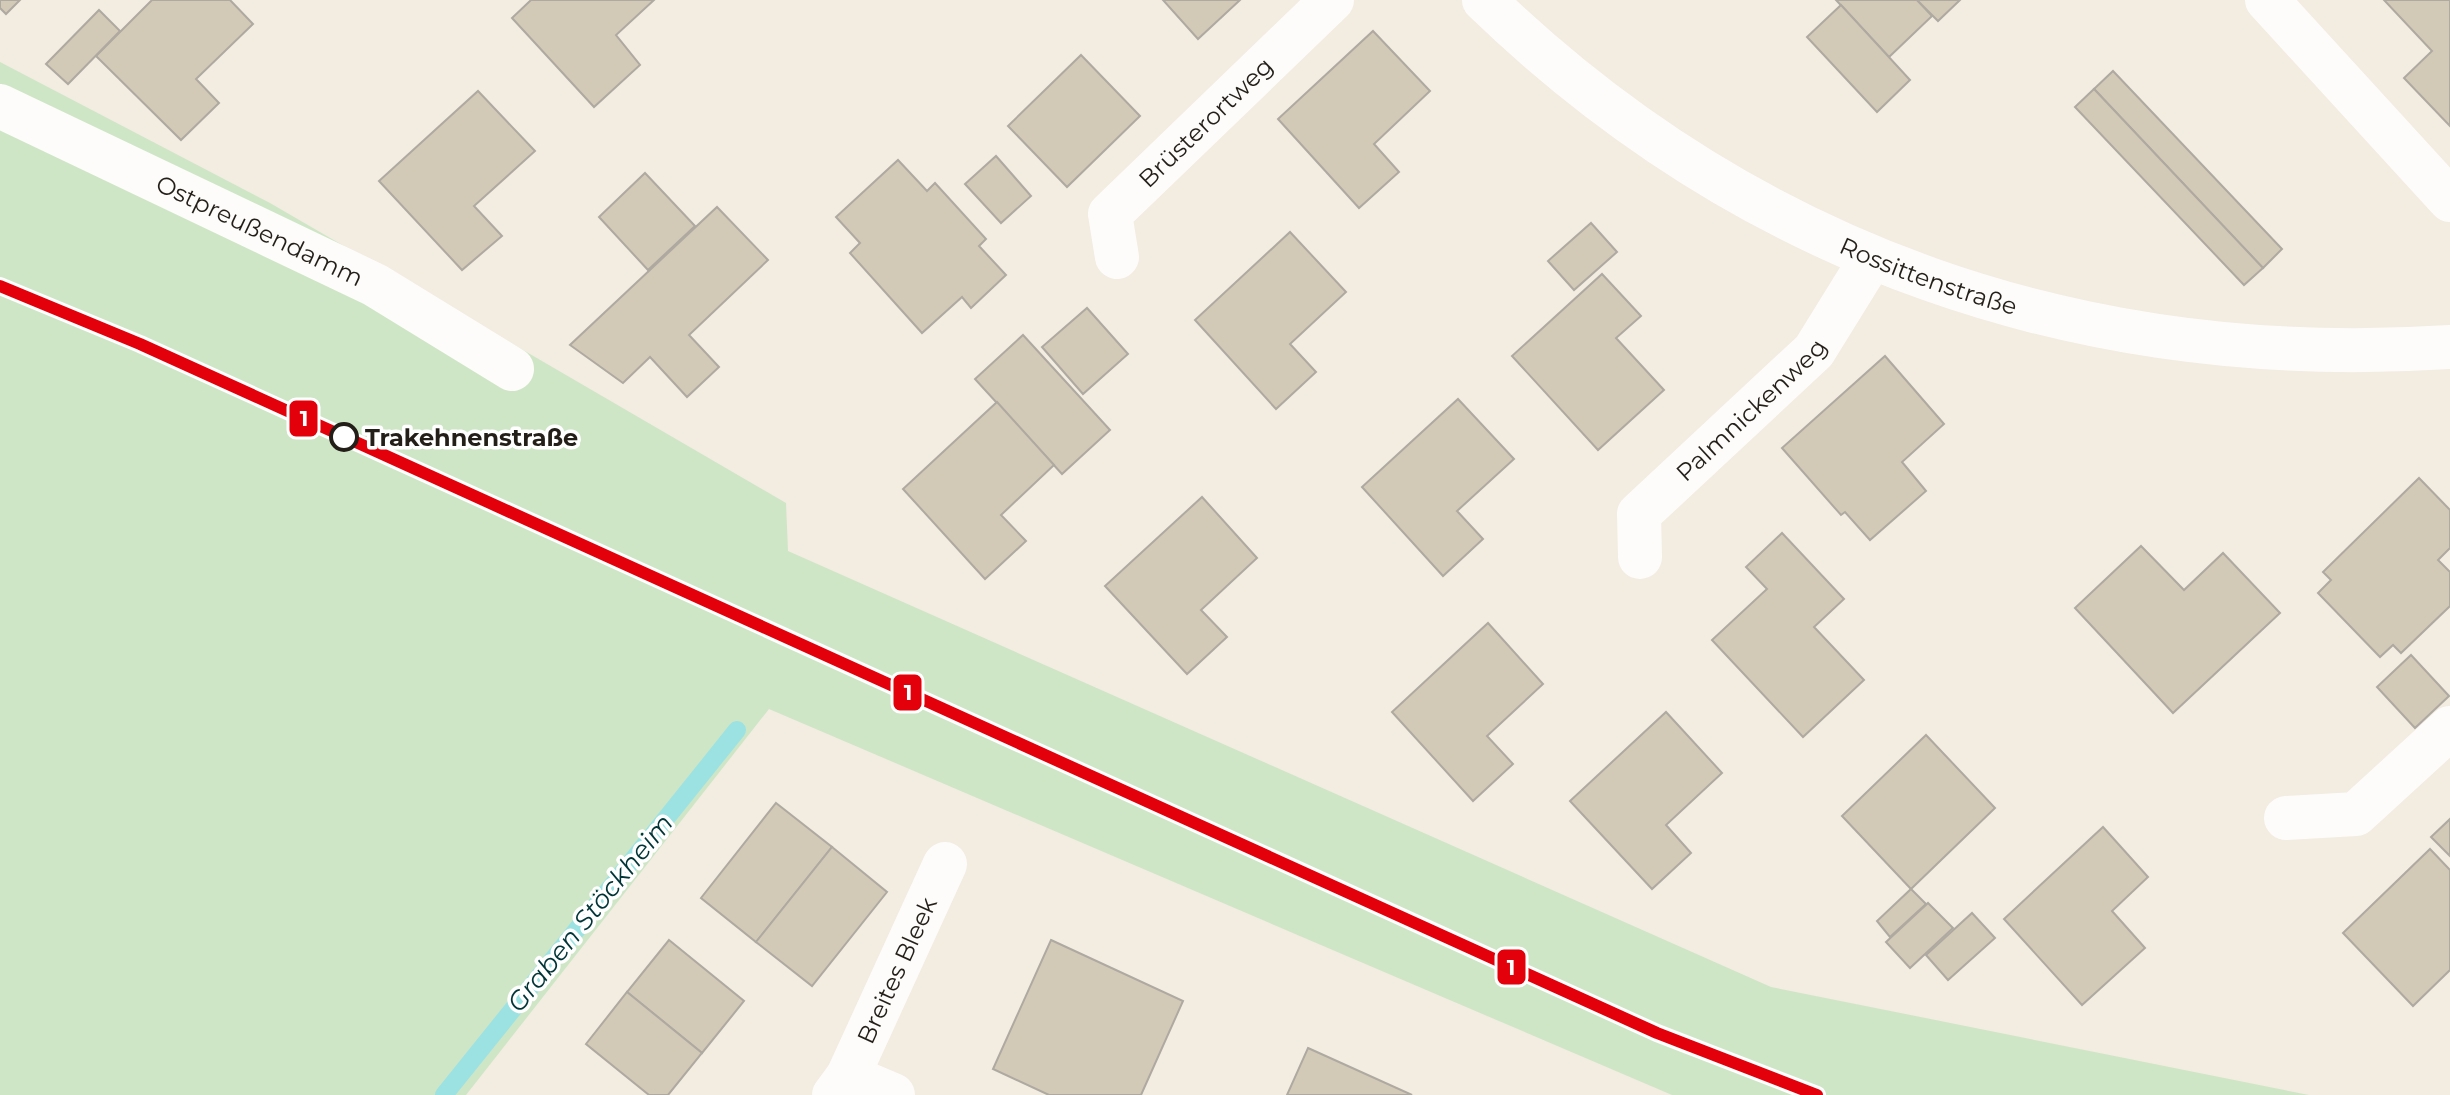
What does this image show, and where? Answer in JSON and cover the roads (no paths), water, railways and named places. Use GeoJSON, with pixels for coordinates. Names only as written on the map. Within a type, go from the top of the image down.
{"type":"FeatureCollection","features":[{"type":"Feature","properties":{"kind":"street","name":"Brüsterortweg"},"geometry":{"type":"LineString","coordinates":[[1117,257],[1110,214],[1332,0]]}},
{"type":"Feature","properties":{"kind":"street","name":"Rossittenstraße"},"geometry":{"type":"LineString","coordinates":[[1484,0],[1526,41],[1608,108],[1685,163],[1775,213],[1871,259],[2045,316],[2134,332],[2322,349],[2450,347]]}},
{"type":"Feature","properties":{"kind":"street"},"geometry":{"type":"LineString","coordinates":[[2267,0],[2450,200]]}},
{"type":"Feature","properties":{"kind":"street","name":"Ostpreußendamm"},"geometry":{"type":"LineString","coordinates":[[0,106],[375,285],[512,369]]}},
{"type":"Feature","properties":{"kind":"street","name":"Palmnickenweg"},"geometry":{"type":"LineString","coordinates":[[1640,557],[1639,514],[1814,351],[1871,259]]}},
{"type":"Feature","properties":{"kind":"street"},"geometry":{"type":"LineString","coordinates":[[2286,818],[2356,814],[2450,728]]}},
{"type":"Feature","properties":{"kind":"street","name":"Breites Bleek"},"geometry":{"type":"LineString","coordinates":[[893,1095],[841,1085],[945,864]]}},
{"type":"Feature","properties":{"kind":"waterway","name":"Graben Stöckheim"},"geometry":{"type":"LineString","coordinates":[[444,1095],[737,730]]}},
{"type":"Feature","properties":{"kind":"place","name":"Trakehnenstraße"},"geometry":{"type":"Point","coordinates":[344,437]}}]}
